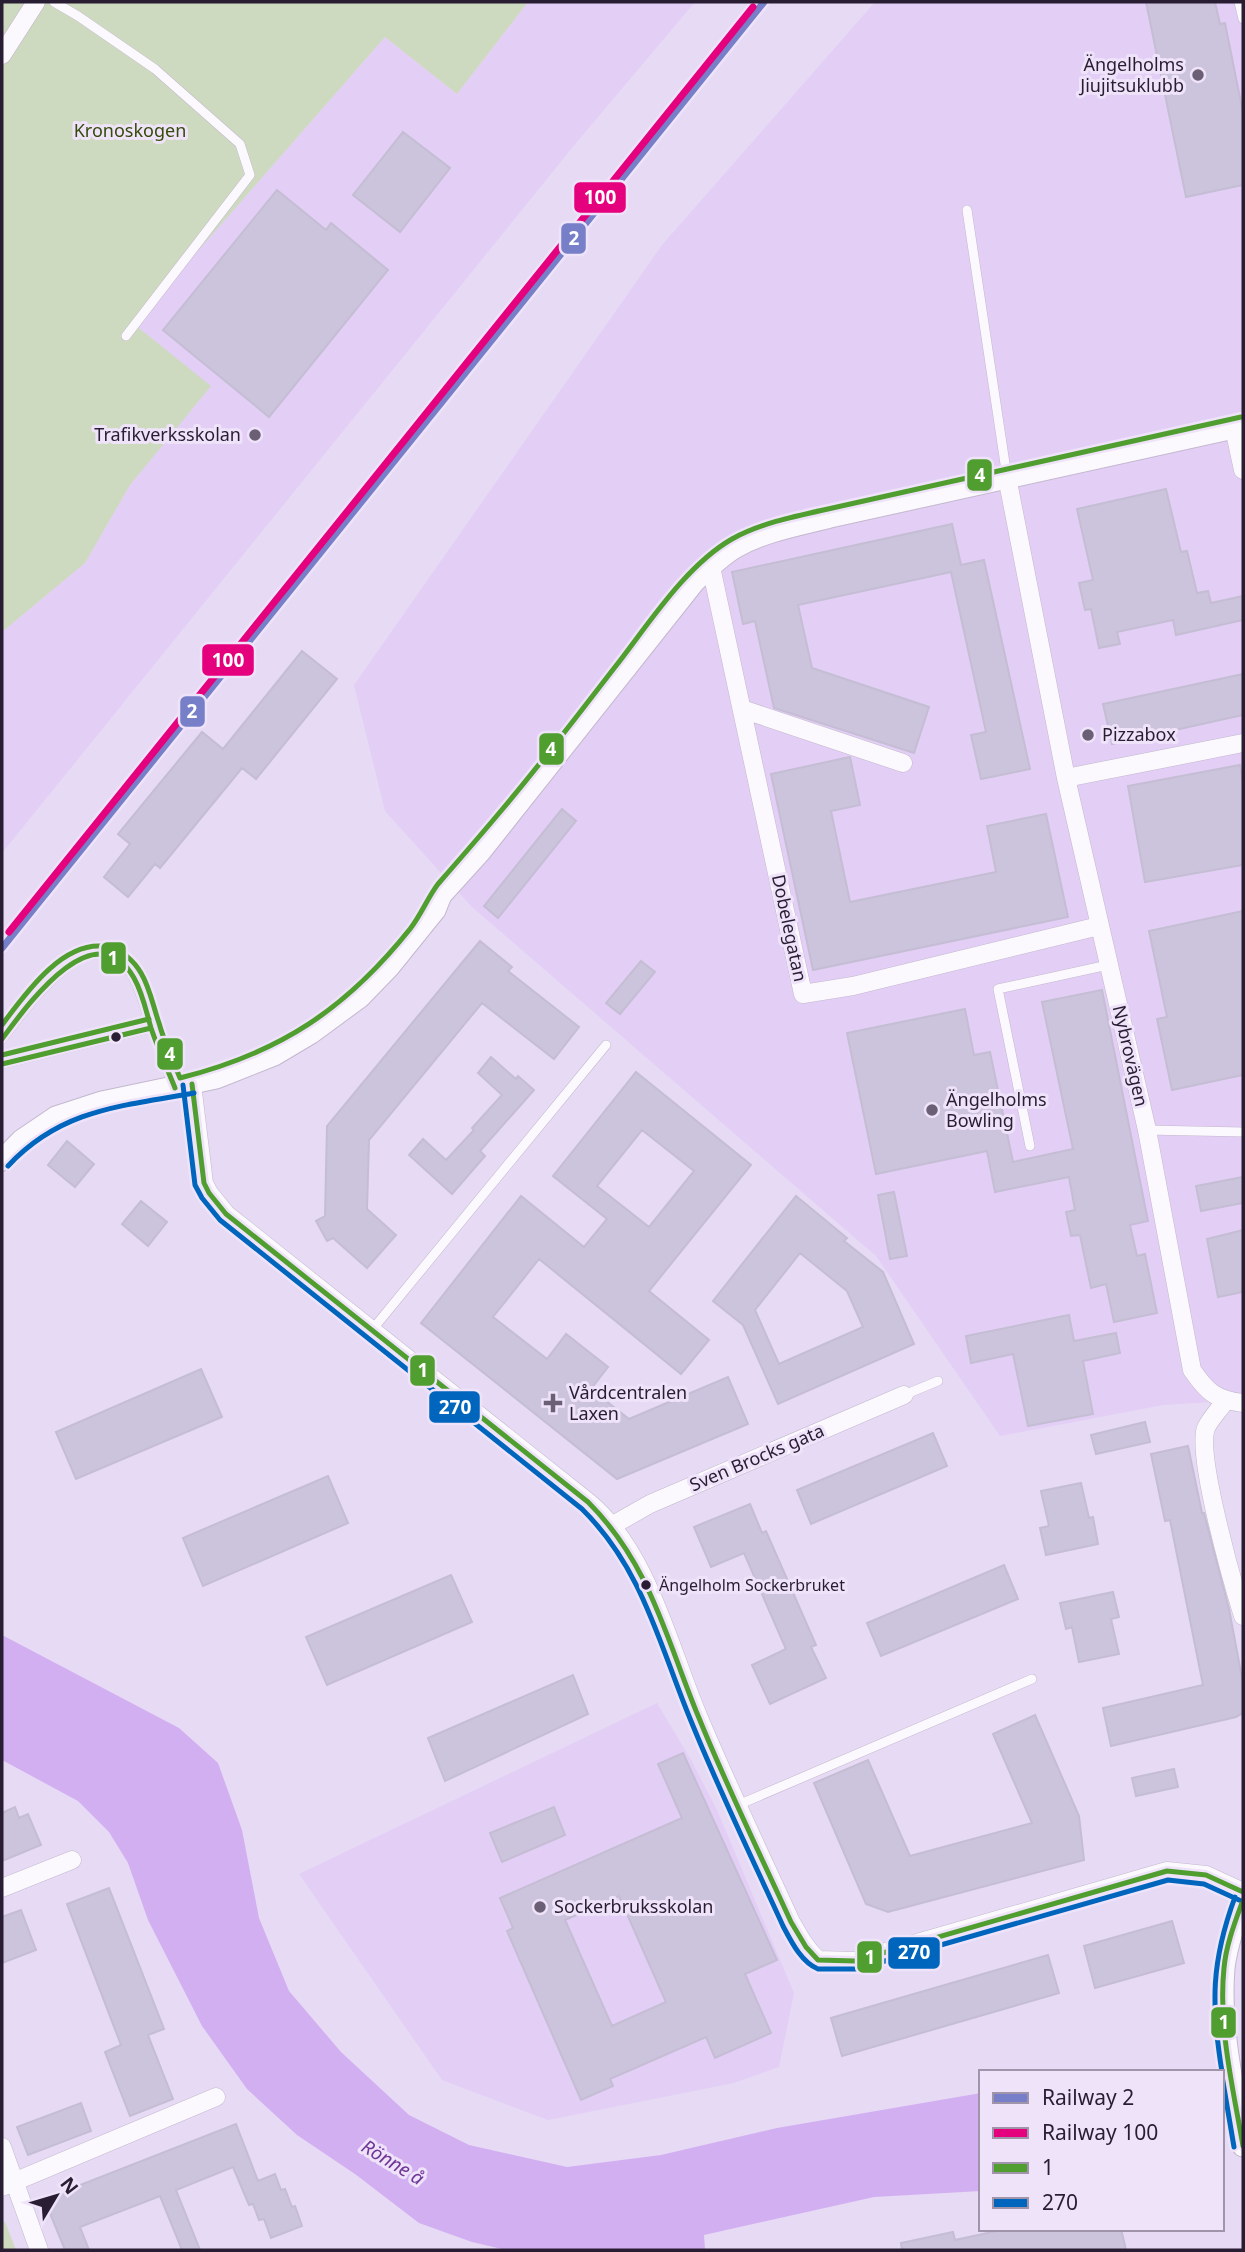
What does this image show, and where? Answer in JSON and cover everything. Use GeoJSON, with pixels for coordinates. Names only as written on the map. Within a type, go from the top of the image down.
{"type":"FeatureCollection","features":[{"type":"Feature","properties":{"kind":"street"},"geometry":{"type":"LineString","coordinates":[[2,55],[36,2]]}},
{"type":"Feature","properties":{"kind":"street"},"geometry":{"type":"LineString","coordinates":[[2,1160],[22,1140],[56,1117],[102,1102],[183,1086],[242,1069],[274,1055],[335,1017],[377,981],[435,910],[441,895],[481,852],[694,582],[738,546],[786,528],[1239,427],[1243,470]]}},
{"type":"Feature","properties":{"kind":"street","name":"Nybrovägen"},"geometry":{"type":"LineString","coordinates":[[1007,477],[1066,778],[1147,1130],[1192,1370],[1206,1389],[1234,1402],[1206,1429],[1205,1445],[1220,1530],[1243,1616]]}},
{"type":"Feature","properties":{"kind":"street","name":"Dobelegatan"},"geometry":{"type":"LineString","coordinates":[[711,566],[803,994],[853,986],[1099,926]]}},
{"type":"Feature","properties":{"kind":"street"},"geometry":{"type":"LineString","coordinates":[[742,709],[903,763]]}},
{"type":"Feature","properties":{"kind":"street"},"geometry":{"type":"LineString","coordinates":[[1066,778],[1243,743]]}},
{"type":"Feature","properties":{"kind":"street"},"geometry":{"type":"LineString","coordinates":[[183,1086],[204,1183],[208,1193],[226,1214],[588,1502],[613,1525],[630,1549],[646,1584],[698,1715],[791,1922],[807,1949],[818,1960],[855,1961],[1167,1871],[1206,1875],[1243,1892]]}},
{"type":"Feature","properties":{"kind":"street","name":"Sven Brocks gata"},"geometry":{"type":"LineString","coordinates":[[613,1525],[650,1504],[904,1395]]}},
{"type":"Feature","properties":{"kind":"street"},"geometry":{"type":"LineString","coordinates":[[2,1888],[72,1860]]}},
{"type":"Feature","properties":{"kind":"street"},"geometry":{"type":"LineString","coordinates":[[1243,1900],[1232,1928],[1224,1967],[1227,2043],[1243,2146]]}},
{"type":"Feature","properties":{"kind":"street"},"geometry":{"type":"LineString","coordinates":[[8,2185],[216,2097]]}},
{"type":"Feature","properties":{"kind":"street"},"geometry":{"type":"LineString","coordinates":[[2,2147],[8,2185],[39,2250]]}},
{"type":"Feature","properties":{"kind":"lane"},"geometry":{"type":"LineString","coordinates":[[54,2],[155,69],[240,144],[250,175],[125,336]]}},
{"type":"Feature","properties":{"kind":"lane"},"geometry":{"type":"LineString","coordinates":[[1240,2],[1243,19]]}},
{"type":"Feature","properties":{"kind":"lane"},"geometry":{"type":"LineString","coordinates":[[967,210],[1007,477]]}},
{"type":"Feature","properties":{"kind":"lane"},"geometry":{"type":"LineString","coordinates":[[2,1039],[40,992],[63,969],[78,958],[98,954],[115,959],[131,973],[141,994],[151,1028],[183,1086]]}},
{"type":"Feature","properties":{"kind":"lane"},"geometry":{"type":"LineString","coordinates":[[1030,1146],[998,989],[1108,965]]}},
{"type":"Feature","properties":{"kind":"lane"},"geometry":{"type":"LineString","coordinates":[[2,1064],[151,1028]]}},
{"type":"Feature","properties":{"kind":"lane"},"geometry":{"type":"LineString","coordinates":[[372,1330],[606,1045]]}},
{"type":"Feature","properties":{"kind":"lane"},"geometry":{"type":"LineString","coordinates":[[1147,1130],[1243,1132]]}},
{"type":"Feature","properties":{"kind":"lane"},"geometry":{"type":"LineString","coordinates":[[904,1395],[938,1381]]}},
{"type":"Feature","properties":{"kind":"lane"},"geometry":{"type":"LineString","coordinates":[[738,1805],[1032,1679]]}},
{"type":"Feature","properties":{"kind":"shaded area","name":"Trafikverksskolan"},"geometry":{"type":"Polygon","coordinates":[[[528,2],[695,2],[576,143],[2,853],[2,632],[85,563],[130,485],[210,386],[134,324],[385,37],[457,94],[528,2]]]}},
{"type":"Feature","properties":{"kind":"shaded area"},"geometry":{"type":"Polygon","coordinates":[[[875,2],[1243,2],[1243,1400],[1163,1405],[1000,1436],[876,1256],[471,906],[385,811],[354,685],[662,245],[875,2]]]}},
{"type":"Feature","properties":{"kind":"shaded area","name":"Sockerbruksskolan"},"geometry":{"type":"Polygon","coordinates":[[[657,1703],[717,1810],[794,1993],[779,2067],[734,2083],[548,2120],[442,2080],[299,1874],[657,1703]]]}},
{"type":"Feature","properties":{"kind":"green space","name":"Kronoskogen"},"geometry":{"type":"Polygon","coordinates":[[[2,2],[528,2],[457,94],[385,37],[134,324],[211,386],[130,485],[85,563],[2,632],[2,2]]]}},
{"type":"Feature","properties":{"kind":"green space"},"geometry":{"type":"Polygon","coordinates":[[[2,2221],[5,2222],[16,2250],[2,2250],[2,2221]]]}},
{"type":"Feature","properties":{"kind":"water","name":"Rönne å"},"geometry":{"type":"Polygon","coordinates":[[[2,1635],[179,1728],[218,1763],[242,1830],[259,1918],[289,1991],[341,2052],[409,2115],[469,2145],[567,2167],[661,2155],[777,2128],[979,2093],[979,2191],[874,2197],[704,2235],[705,2250],[506,2250],[472,2242],[419,2223],[355,2174],[297,2135],[247,2089],[202,2026],[148,1920],[128,1863],[109,1832],[78,1801],[2,1760],[2,1635]]]}},
{"type":"Feature","properties":{"kind":"pier"},"geometry":{"type":"Polygon","coordinates":[[[1224,2075],[1243,2078],[1243,2179],[1227,2179],[1224,2160],[1224,2075]]]}},
{"type":"Feature","properties":{"kind":"building","name":"Ängelholms Jiujitsuklubb"},"geometry":{"type":"Polygon","coordinates":[[[1146,2],[1215,2],[1220,24],[1225,23],[1243,113],[1243,185],[1186,197],[1146,2]]]}},
{"type":"Feature","properties":{"kind":"building"},"geometry":{"type":"Polygon","coordinates":[[[403,132],[450,168],[400,232],[353,195],[403,132]]]}},
{"type":"Feature","properties":{"kind":"building"},"geometry":{"type":"Polygon","coordinates":[[[277,190],[326,230],[331,223],[388,270],[269,417],[163,330],[277,190]]]}},
{"type":"Feature","properties":{"kind":"building"},"geometry":{"type":"Polygon","coordinates":[[[1166,489],[1181,552],[1187,551],[1197,593],[1208,591],[1211,603],[1243,596],[1243,620],[1176,635],[1173,620],[1117,632],[1120,644],[1099,648],[1091,609],[1085,610],[1079,583],[1093,580],[1077,509],[1166,489]]]}},
{"type":"Feature","properties":{"kind":"building"},"geometry":{"type":"Polygon","coordinates":[[[952,524],[961,565],[984,560],[1030,769],[981,779],[971,735],[986,732],[951,572],[798,605],[812,668],[929,707],[914,753],[774,708],[755,621],[743,624],[732,572],[952,524]]]}},
{"type":"Feature","properties":{"kind":"building"},"geometry":{"type":"Polygon","coordinates":[[[302,651],[337,679],[256,779],[242,768],[160,868],[155,864],[128,897],[104,877],[130,844],[118,834],[202,732],[223,749],[302,651]]]}},
{"type":"Feature","properties":{"kind":"building"},"geometry":{"type":"Polygon","coordinates":[[[1243,674],[1243,715],[1112,744],[1103,704],[1243,674]]]}},
{"type":"Feature","properties":{"kind":"building"},"geometry":{"type":"Polygon","coordinates":[[[850,757],[860,805],[831,811],[850,902],[996,872],[987,826],[1046,814],[1068,917],[813,970],[771,774],[850,757]]]}},
{"type":"Feature","properties":{"kind":"building"},"geometry":{"type":"Polygon","coordinates":[[[1240,765],[1243,783],[1243,865],[1145,882],[1128,786],[1240,765]]]}},
{"type":"Feature","properties":{"kind":"building"},"geometry":{"type":"Polygon","coordinates":[[[562,809],[576,821],[498,918],[484,906],[562,809]]]}},
{"type":"Feature","properties":{"kind":"building"},"geometry":{"type":"Polygon","coordinates":[[[1243,911],[1243,1075],[1172,1090],[1157,1019],[1167,1017],[1149,931],[1243,911]]]}},
{"type":"Feature","properties":{"kind":"building"},"geometry":{"type":"Polygon","coordinates":[[[480,941],[512,967],[508,971],[579,1027],[554,1059],[482,1003],[369,1140],[367,1209],[396,1235],[367,1268],[333,1238],[327,1241],[316,1221],[325,1216],[327,1126],[480,941]]]}},
{"type":"Feature","properties":{"kind":"building"},"geometry":{"type":"Polygon","coordinates":[[[641,961],[655,972],[620,1014],[606,1003],[641,961]]]}},
{"type":"Feature","properties":{"kind":"building"},"geometry":{"type":"Polygon","coordinates":[[[1102,990],[1148,1221],[1130,1225],[1137,1256],[1145,1254],[1157,1313],[1114,1322],[1106,1284],[1091,1288],[1080,1235],[1071,1236],[1066,1212],[1075,1210],[1069,1177],[995,1192],[987,1151],[876,1174],[847,1033],[965,1009],[974,1055],[990,1052],[1013,1162],[1073,1149],[1042,1002],[1102,990]]]}},
{"type":"Feature","properties":{"kind":"building"},"geometry":{"type":"Polygon","coordinates":[[[491,1057],[516,1079],[518,1076],[534,1090],[480,1151],[485,1156],[452,1194],[409,1155],[423,1139],[446,1160],[474,1130],[472,1128],[502,1095],[478,1073],[491,1057]]]}},
{"type":"Feature","properties":{"kind":"building"},"geometry":{"type":"Polygon","coordinates":[[[636,1072],[751,1165],[649,1291],[709,1340],[681,1374],[539,1259],[493,1317],[547,1359],[566,1334],[608,1367],[591,1389],[629,1419],[728,1377],[748,1424],[617,1479],[421,1323],[521,1196],[584,1247],[607,1219],[553,1176],[636,1072]],[[642,1130],[597,1186],[649,1227],[694,1171],[642,1130]]]}},
{"type":"Feature","properties":{"kind":"building"},"geometry":{"type":"Polygon","coordinates":[[[67,1141],[94,1164],[75,1187],[48,1165],[67,1141]]]}},
{"type":"Feature","properties":{"kind":"building"},"geometry":{"type":"Polygon","coordinates":[[[1243,1177],[1243,1203],[1201,1211],[1196,1186],[1243,1177]]]}},
{"type":"Feature","properties":{"kind":"building"},"geometry":{"type":"Polygon","coordinates":[[[894,1192],[907,1256],[890,1259],[878,1195],[894,1192]]]}},
{"type":"Feature","properties":{"kind":"building"},"geometry":{"type":"Polygon","coordinates":[[[796,1196],[847,1238],[844,1241],[883,1272],[914,1344],[778,1404],[743,1325],[713,1301],[796,1196]],[[800,1253],[755,1310],[779,1364],[863,1327],[847,1291],[800,1253]]]}},
{"type":"Feature","properties":{"kind":"building"},"geometry":{"type":"Polygon","coordinates":[[[141,1201],[167,1222],[148,1246],[122,1224],[141,1201]]]}},
{"type":"Feature","properties":{"kind":"building"},"geometry":{"type":"Polygon","coordinates":[[[1243,1230],[1243,1292],[1218,1297],[1207,1239],[1243,1230]]]}},
{"type":"Feature","properties":{"kind":"building"},"geometry":{"type":"Polygon","coordinates":[[[1069,1315],[1074,1341],[1116,1333],[1120,1353],[1083,1361],[1093,1414],[1028,1426],[1013,1354],[971,1363],[966,1336],[1069,1315]]]}},
{"type":"Feature","properties":{"kind":"building"},"geometry":{"type":"Polygon","coordinates":[[[201,1369],[222,1417],[76,1479],[56,1432],[201,1369]]]}},
{"type":"Feature","properties":{"kind":"building"},"geometry":{"type":"Polygon","coordinates":[[[1145,1422],[1150,1442],[1096,1454],[1091,1435],[1145,1422]]]}},
{"type":"Feature","properties":{"kind":"building"},"geometry":{"type":"Polygon","coordinates":[[[933,1433],[947,1466],[811,1524],[797,1490],[933,1433]]]}},
{"type":"Feature","properties":{"kind":"building"},"geometry":{"type":"Polygon","coordinates":[[[1188,1446],[1202,1513],[1229,1609],[1243,1683],[1243,1713],[1236,1717],[1111,1746],[1103,1708],[1203,1685],[1170,1520],[1165,1521],[1151,1454],[1188,1446]]]}},
{"type":"Feature","properties":{"kind":"building"},"geometry":{"type":"Polygon","coordinates":[[[328,1476],[348,1523],[203,1586],[183,1538],[328,1476]]]}},
{"type":"Feature","properties":{"kind":"building"},"geometry":{"type":"Polygon","coordinates":[[[1081,1483],[1089,1518],[1093,1517],[1098,1544],[1046,1555],[1040,1528],[1049,1526],[1041,1491],[1081,1483]]]}},
{"type":"Feature","properties":{"kind":"building"},"geometry":{"type":"Polygon","coordinates":[[[750,1504],[762,1533],[766,1531],[816,1645],[811,1647],[826,1678],[770,1704],[752,1665],[786,1649],[744,1553],[711,1567],[694,1527],[750,1504]]]}},
{"type":"Feature","properties":{"kind":"building"},"geometry":{"type":"Polygon","coordinates":[[[1004,1565],[1018,1599],[881,1656],[867,1623],[1004,1565]]]}},
{"type":"Feature","properties":{"kind":"building"},"geometry":{"type":"Polygon","coordinates":[[[451,1575],[472,1622],[327,1685],[306,1637],[451,1575]]]}},
{"type":"Feature","properties":{"kind":"building"},"geometry":{"type":"Polygon","coordinates":[[[1113,1592],[1119,1617],[1111,1619],[1119,1654],[1079,1662],[1072,1627],[1066,1629],[1060,1603],[1113,1592]]]}},
{"type":"Feature","properties":{"kind":"building"},"geometry":{"type":"Polygon","coordinates":[[[573,1675],[588,1714],[445,1781],[428,1738],[573,1675]]]}},
{"type":"Feature","properties":{"kind":"building"},"geometry":{"type":"Polygon","coordinates":[[[1035,1715],[1079,1816],[1084,1860],[888,1912],[866,1904],[814,1783],[868,1760],[910,1856],[1032,1823],[993,1734],[1035,1715]]]}},
{"type":"Feature","properties":{"kind":"building"},"geometry":{"type":"Polygon","coordinates":[[[683,1753],[777,1960],[745,1974],[771,2033],[715,2058],[706,2037],[610,2079],[613,2086],[581,2100],[507,1931],[513,1928],[500,1898],[682,1818],[658,1764],[683,1753]],[[619,1896],[565,1920],[612,2026],[666,2002],[619,1896]]]}},
{"type":"Feature","properties":{"kind":"building"},"geometry":{"type":"Polygon","coordinates":[[[1174,1769],[1178,1787],[1136,1796],[1132,1778],[1174,1769]]]}},
{"type":"Feature","properties":{"kind":"building"},"geometry":{"type":"Polygon","coordinates":[[[15,1807],[19,1818],[28,1814],[41,1845],[2,1861],[2,1813],[15,1807]]]}},
{"type":"Feature","properties":{"kind":"building"},"geometry":{"type":"Polygon","coordinates":[[[554,1807],[565,1835],[502,1862],[490,1833],[554,1807]]]}},
{"type":"Feature","properties":{"kind":"building"},"geometry":{"type":"Polygon","coordinates":[[[109,1888],[164,2029],[148,2035],[173,2099],[130,2116],[105,2052],[121,2045],[67,1904],[109,1888]]]}},
{"type":"Feature","properties":{"kind":"building"},"geometry":{"type":"Polygon","coordinates":[[[21,1910],[36,1950],[2,1963],[2,1917],[21,1910]]]}},
{"type":"Feature","properties":{"kind":"building"},"geometry":{"type":"Polygon","coordinates":[[[1172,1921],[1184,1963],[1095,1988],[1084,1946],[1172,1921]]]}},
{"type":"Feature","properties":{"kind":"building"},"geometry":{"type":"Polygon","coordinates":[[[1048,1955],[1059,1993],[842,2056],[831,2018],[1048,1955]]]}},
{"type":"Feature","properties":{"kind":"building"},"geometry":{"type":"Polygon","coordinates":[[[81,2103],[91,2131],[28,2155],[17,2127],[81,2103]]]}},
{"type":"Feature","properties":{"kind":"building"},"geometry":{"type":"Polygon","coordinates":[[[236,2124],[258,2181],[275,2174],[281,2190],[285,2189],[292,2207],[295,2206],[302,2226],[271,2238],[264,2219],[259,2220],[253,2204],[249,2205],[233,2167],[176,2190],[200,2250],[182,2250],[160,2196],[80,2227],[89,2250],[65,2250],[47,2206],[52,2196],[236,2124]]]}},
{"type":"Feature","properties":{"kind":"building"},"geometry":{"type":"Polygon","coordinates":[[[997,2231],[1121,2231],[1126,2250],[902,2250],[901,2243],[953,2232],[955,2240],[997,2231]]]}},
{"type":"Feature","properties":{"kind":"rail line","name":"2"},"geometry":{"type":"LineString","coordinates":[[2,948],[764,2]]}},
{"type":"Feature","properties":{"kind":"rail line","name":"100"},"geometry":{"type":"LineString","coordinates":[[9,932],[753,7]]}},
{"type":"Feature","properties":{"kind":"transit line","name":"4"},"geometry":{"type":"LineString","coordinates":[[2,1025],[47,971],[76,951],[92,946],[118,951],[135,964],[149,991],[163,1037],[180,1078],[216,1068],[280,1041],[335,1005],[386,957],[414,924],[438,884],[530,776],[668,597],[699,564],[732,539],[791,517],[1241,417]]}},
{"type":"Feature","properties":{"kind":"transit line","name":"1"},"geometry":{"type":"LineString","coordinates":[[2,1039],[27,1006],[62,971],[81,959],[100,954],[118,959],[134,978],[142,996],[154,1036],[175,1088]]}},
{"type":"Feature","properties":{"kind":"transit line","name":"4"},"geometry":{"type":"LineString","coordinates":[[2,1055],[149,1019]]}},
{"type":"Feature","properties":{"kind":"transit line","name":"1"},"geometry":{"type":"LineString","coordinates":[[2,1064],[151,1028]]}},
{"type":"Feature","properties":{"kind":"transit line","name":"1"},"geometry":{"type":"LineString","coordinates":[[192,1084],[204,1183],[226,1214],[588,1502],[610,1526],[627,1551],[655,1604],[710,1744],[791,1922],[806,1947],[818,1960],[855,1961],[1167,1871],[1206,1875],[1243,1892]]}},
{"type":"Feature","properties":{"kind":"transit line","name":"270"},"geometry":{"type":"LineString","coordinates":[[183,1085],[195,1185],[220,1220],[582,1509],[603,1532],[635,1582],[702,1747],[783,1926],[797,1951],[812,1966],[818,1969],[857,1969],[1168,1880],[1204,1884],[1239,1900]]}},
{"type":"Feature","properties":{"kind":"transit line","name":"270"},"geometry":{"type":"LineString","coordinates":[[8,1166],[28,1147],[71,1121],[117,1107],[194,1093]]}},
{"type":"Feature","properties":{"kind":"transit line","name":"270"},"geometry":{"type":"LineString","coordinates":[[1222,2070],[1216,2025],[1215,1983],[1221,1942],[1235,1897]]}},
{"type":"Feature","properties":{"kind":"transit line","name":"1"},"geometry":{"type":"LineString","coordinates":[[1243,1900],[1227,1951],[1223,1990],[1228,2057],[1243,2146]]}},
{"type":"Feature","properties":{"kind":"transit line","name":"270"},"geometry":{"type":"LineString","coordinates":[[1224,2088],[1234,2147]]}},
{"type":"Feature","properties":{"kind":"place","name":"Ängelholms Jiujitsuklubb"},"geometry":{"type":"Point","coordinates":[1198,75]}},
{"type":"Feature","properties":{"kind":"place","name":"Trafikverksskolan"},"geometry":{"type":"Point","coordinates":[255,435]}},
{"type":"Feature","properties":{"kind":"place","name":"Pizzabox"},"geometry":{"type":"Point","coordinates":[1088,735]}},
{"type":"Feature","properties":{"kind":"place","name":"Ängelholms Bowling"},"geometry":{"type":"Point","coordinates":[932,1110]}},
{"type":"Feature","properties":{"kind":"place","name":"Vårdcentralen Laxen"},"geometry":{"type":"Point","coordinates":[553,1403]}},
{"type":"Feature","properties":{"kind":"place","name":"Ängelholm Sockerbruket"},"geometry":{"type":"Point","coordinates":[646,1585]}},
{"type":"Feature","properties":{"kind":"place","name":"Sockerbruksskolan"},"geometry":{"type":"Point","coordinates":[540,1907]}}]}
